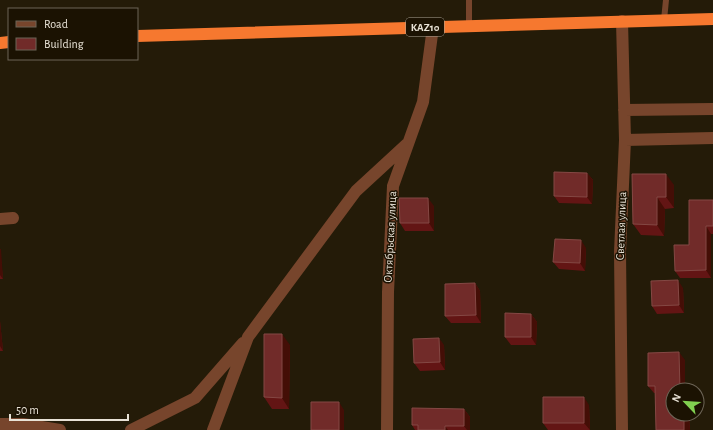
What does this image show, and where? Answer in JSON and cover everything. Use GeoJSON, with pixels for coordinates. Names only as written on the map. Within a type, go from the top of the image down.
{"type":"FeatureCollection","features":[{"type":"Feature","properties":{"kind":"highway","name":"KAZ10"},"geometry":{"type":"LineString","coordinates":[[138,36],[469,25],[713,19]]}},
{"type":"Feature","properties":{"kind":"street","name":"Светлая улица"},"geometry":{"type":"LineString","coordinates":[[622,21],[625,140],[620,252],[622,430]]}},
{"type":"Feature","properties":{"kind":"street","name":"Октябрьская улица"},"geometry":{"type":"LineString","coordinates":[[387,430],[388,292],[393,186],[423,102],[433,27]]}},
{"type":"Feature","properties":{"kind":"street"},"geometry":{"type":"LineString","coordinates":[[624,110],[713,109]]}},
{"type":"Feature","properties":{"kind":"street"},"geometry":{"type":"LineString","coordinates":[[625,140],[713,138]]}},
{"type":"Feature","properties":{"kind":"street"},"geometry":{"type":"LineString","coordinates":[[131,430],[194,398],[248,337],[356,191],[409,143]]}},
{"type":"Feature","properties":{"kind":"street"},"geometry":{"type":"LineString","coordinates":[[0,219],[13,218]]}},
{"type":"Feature","properties":{"kind":"street"},"geometry":{"type":"LineString","coordinates":[[213,430],[248,337]]}},
{"type":"Feature","properties":{"kind":"street"},"geometry":{"type":"LineString","coordinates":[[0,424],[23,424],[60,430]]}},
{"type":"Feature","properties":{"kind":"lane"},"geometry":{"type":"LineString","coordinates":[[469,0],[469,25]]}},
{"type":"Feature","properties":{"kind":"lane"},"geometry":{"type":"LineString","coordinates":[[664,20],[666,0]]}},
{"type":"Feature","properties":{"kind":"building"},"geometry":{"type":"Polygon","coordinates":[[[554,172],[587,173],[587,197],[554,196],[554,172]]]}},
{"type":"Feature","properties":{"kind":"building"},"geometry":{"type":"Polygon","coordinates":[[[632,174],[666,174],[666,197],[657,197],[657,225],[633,224],[632,174]]]}},
{"type":"Feature","properties":{"kind":"building"},"geometry":{"type":"Polygon","coordinates":[[[399,198],[428,198],[429,223],[400,223],[399,198]]]}},
{"type":"Feature","properties":{"kind":"building"},"geometry":{"type":"Polygon","coordinates":[[[689,200],[713,200],[713,226],[706,226],[706,270],[675,271],[674,245],[689,245],[689,200]]]}},
{"type":"Feature","properties":{"kind":"building"},"geometry":{"type":"Polygon","coordinates":[[[555,239],[581,240],[580,263],[553,262],[555,239]]]}},
{"type":"Feature","properties":{"kind":"building"},"geometry":{"type":"Polygon","coordinates":[[[678,280],[679,305],[652,306],[651,281],[678,280]]]}},
{"type":"Feature","properties":{"kind":"building"},"geometry":{"type":"Polygon","coordinates":[[[475,283],[476,315],[445,316],[445,284],[475,283]]]}},
{"type":"Feature","properties":{"kind":"building"},"geometry":{"type":"Polygon","coordinates":[[[505,313],[531,314],[531,337],[505,337],[505,313]]]}},
{"type":"Feature","properties":{"kind":"building"},"geometry":{"type":"Polygon","coordinates":[[[264,334],[282,334],[282,398],[264,397],[264,334]]]}},
{"type":"Feature","properties":{"kind":"building"},"geometry":{"type":"Polygon","coordinates":[[[439,338],[440,362],[414,363],[413,339],[439,338]]]}},
{"type":"Feature","properties":{"kind":"building"},"geometry":{"type":"Polygon","coordinates":[[[679,352],[680,382],[665,382],[665,422],[684,422],[684,430],[656,430],[655,386],[648,386],[648,353],[679,352]]]}},
{"type":"Feature","properties":{"kind":"building"},"geometry":{"type":"Polygon","coordinates":[[[543,397],[584,397],[584,423],[543,423],[543,397]]]}},
{"type":"Feature","properties":{"kind":"building"},"geometry":{"type":"Polygon","coordinates":[[[311,402],[339,402],[339,430],[311,430],[311,402]]]}},
{"type":"Feature","properties":{"kind":"building"},"geometry":{"type":"Polygon","coordinates":[[[412,408],[464,409],[464,426],[445,426],[445,430],[418,430],[418,425],[412,425],[412,408]]]}}]}
